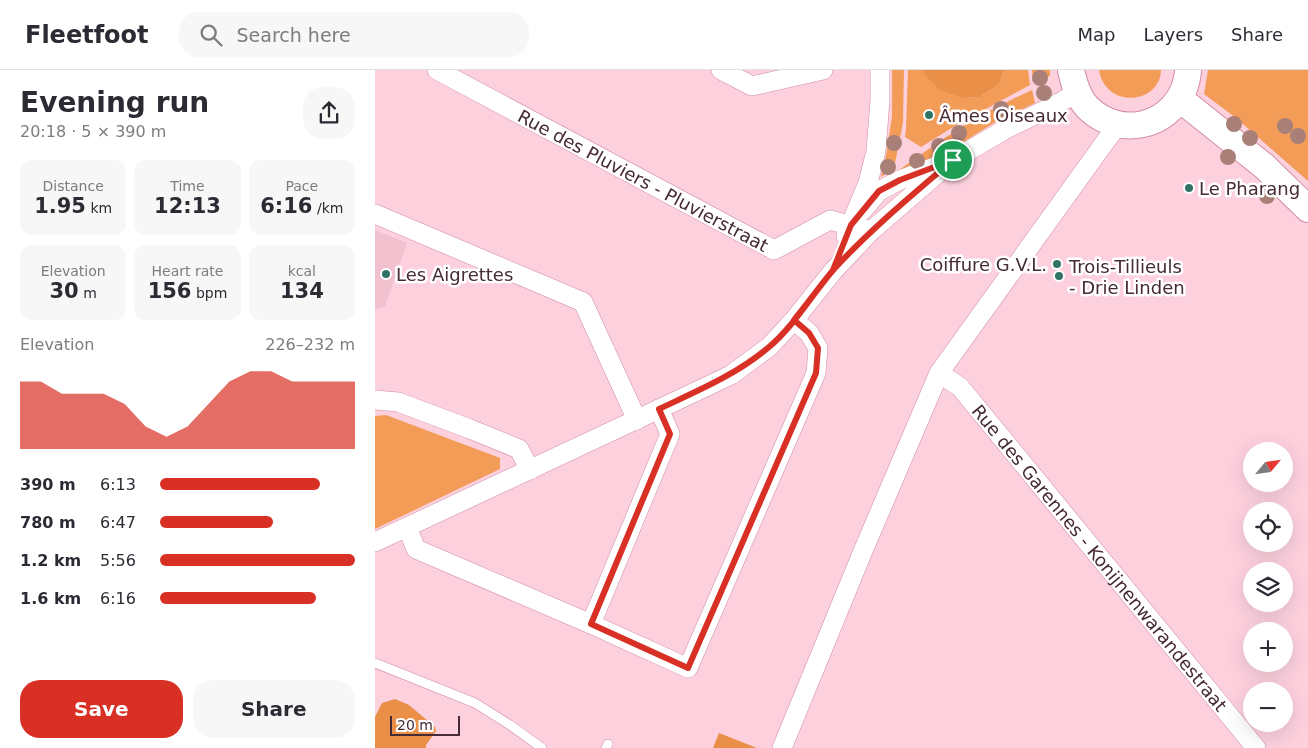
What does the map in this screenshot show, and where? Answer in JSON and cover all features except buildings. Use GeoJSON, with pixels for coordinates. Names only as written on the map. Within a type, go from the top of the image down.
{"type":"FeatureCollection","features":[{"type":"Feature","properties":{"kind":"street","name":"Rue des Pluviers - Pluvierstraat"},"geometry":{"type":"LineString","coordinates":[[437,70],[774,250],[830,220],[851,225]]}},
{"type":"Feature","properties":{"kind":"street"},"geometry":{"type":"LineString","coordinates":[[721,70],[751,86],[823,70]]}},
{"type":"Feature","properties":{"kind":"street"},"geometry":{"type":"LineString","coordinates":[[833,270],[867,183],[876,151],[880,70]]}},
{"type":"Feature","properties":{"kind":"street"},"geometry":{"type":"LineString","coordinates":[[1074,81],[1088,108],[1103,119],[1118,125],[1136,125],[1150,122],[1163,116],[1174,106],[1180,99],[1188,77],[1188,70]]}},
{"type":"Feature","properties":{"kind":"street"},"geometry":{"type":"LineString","coordinates":[[851,225],[879,191],[900,180],[953,160],[1004,130],[1061,102],[1074,81]]}},
{"type":"Feature","properties":{"kind":"street"},"geometry":{"type":"LineString","coordinates":[[1180,99],[1264,166],[1308,209]]}},
{"type":"Feature","properties":{"kind":"street"},"geometry":{"type":"LineString","coordinates":[[782,748],[939,373],[1118,125]]}},
{"type":"Feature","properties":{"kind":"street"},"geometry":{"type":"LineString","coordinates":[[375,542],[731,374],[769,347],[794,320],[833,270],[871,231],[953,160]]}},
{"type":"Feature","properties":{"kind":"street"},"geometry":{"type":"LineString","coordinates":[[375,214],[583,302],[637,420]]}},
{"type":"Feature","properties":{"kind":"street"},"geometry":{"type":"LineString","coordinates":[[851,225],[871,231]]}},
{"type":"Feature","properties":{"kind":"street"},"geometry":{"type":"LineString","coordinates":[[407,527],[416,549],[688,668],[816,373],[818,348],[809,333],[794,320]]}},
{"type":"Feature","properties":{"kind":"street","name":"Rue des Garennes - Konijnenwarandestraat"},"geometry":{"type":"LineString","coordinates":[[939,373],[960,387],[1256,748]]}},
{"type":"Feature","properties":{"kind":"street"},"geometry":{"type":"LineString","coordinates":[[375,400],[398,402],[519,449],[530,470]]}},
{"type":"Feature","properties":{"kind":"street"},"geometry":{"type":"LineString","coordinates":[[591,624],[670,434],[659,409]]}},
{"type":"Feature","properties":{"kind":"lane"},"geometry":{"type":"LineString","coordinates":[[375,663],[475,703],[543,748]]}},
{"type":"Feature","properties":{"kind":"shaded area"},"geometry":{"type":"Polygon","coordinates":[[[892,70],[904,70],[903,123],[894,168],[881,177],[892,117],[892,70]]]}},
{"type":"Feature","properties":{"kind":"shaded area"},"geometry":{"type":"Polygon","coordinates":[[[908,70],[923,70],[926,75],[963,98],[980,97],[999,84],[1004,70],[1028,70],[1030,85],[958,124],[921,147],[905,137],[908,70]]]}},
{"type":"Feature","properties":{"kind":"shaded area"},"geometry":{"type":"Polygon","coordinates":[[[923,70],[1004,70],[999,84],[980,97],[963,98],[940,90],[925,75],[923,70]]]}},
{"type":"Feature","properties":{"kind":"shaded area"},"geometry":{"type":"Polygon","coordinates":[[[1032,70],[1050,70],[1050,76],[1033,82],[1032,70]]]}},
{"type":"Feature","properties":{"kind":"shaded area"},"geometry":{"type":"Polygon","coordinates":[[[1099,70],[1161,70],[1158,81],[1152,90],[1132,98],[1121,97],[1111,92],[1104,83],[1099,70]]]}},
{"type":"Feature","properties":{"kind":"shaded area"},"geometry":{"type":"Polygon","coordinates":[[[1208,70],[1308,70],[1308,181],[1236,118],[1204,94],[1208,70]]]}},
{"type":"Feature","properties":{"kind":"shaded area"},"geometry":{"type":"Polygon","coordinates":[[[1032,90],[1035,103],[997,121],[923,167],[888,178],[970,122],[1032,90]]]}},
{"type":"Feature","properties":{"kind":"shaded area","name":"Les Aigrettes"},"geometry":{"type":"Polygon","coordinates":[[[375,230],[407,243],[385,306],[375,310],[375,230]]]}},
{"type":"Feature","properties":{"kind":"shaded area"},"geometry":{"type":"Polygon","coordinates":[[[386,415],[500,458],[500,469],[375,529],[375,416],[386,415]]]}},
{"type":"Feature","properties":{"kind":"shaded area"},"geometry":{"type":"Polygon","coordinates":[[[395,699],[409,705],[435,727],[436,731],[426,745],[426,748],[375,748],[375,717],[382,703],[395,699]]]}},
{"type":"Feature","properties":{"kind":"shaded area"},"geometry":{"type":"Polygon","coordinates":[[[719,733],[757,748],[713,748],[719,733]]]}},
{"type":"Feature","properties":{"kind":"place","name":"Âmes Oiseaux"},"geometry":{"type":"Point","coordinates":[929,115]}},
{"type":"Feature","properties":{"kind":"place","name":"Le Pharang"},"geometry":{"type":"Point","coordinates":[1189,188]}},
{"type":"Feature","properties":{"kind":"place","name":"Coiffure G.V.L."},"geometry":{"type":"Point","coordinates":[1057,264]}},
{"type":"Feature","properties":{"kind":"place","name":"Les Aigrettes"},"geometry":{"type":"Point","coordinates":[386,274]}},
{"type":"Feature","properties":{"kind":"place","name":"Trois-Tillieuls - Drie Linden"},"geometry":{"type":"Point","coordinates":[1059,276]}},
{"type":"Feature","properties":{"kind":"route"},"geometry":{"type":"LineString","coordinates":[[953,160],[871,231],[833,270],[794,320],[769,347],[731,374],[659,409],[670,434],[591,624],[688,668],[816,373],[818,348],[809,333],[794,320],[833,270],[851,225],[879,191],[900,180],[953,160]]}}]}
